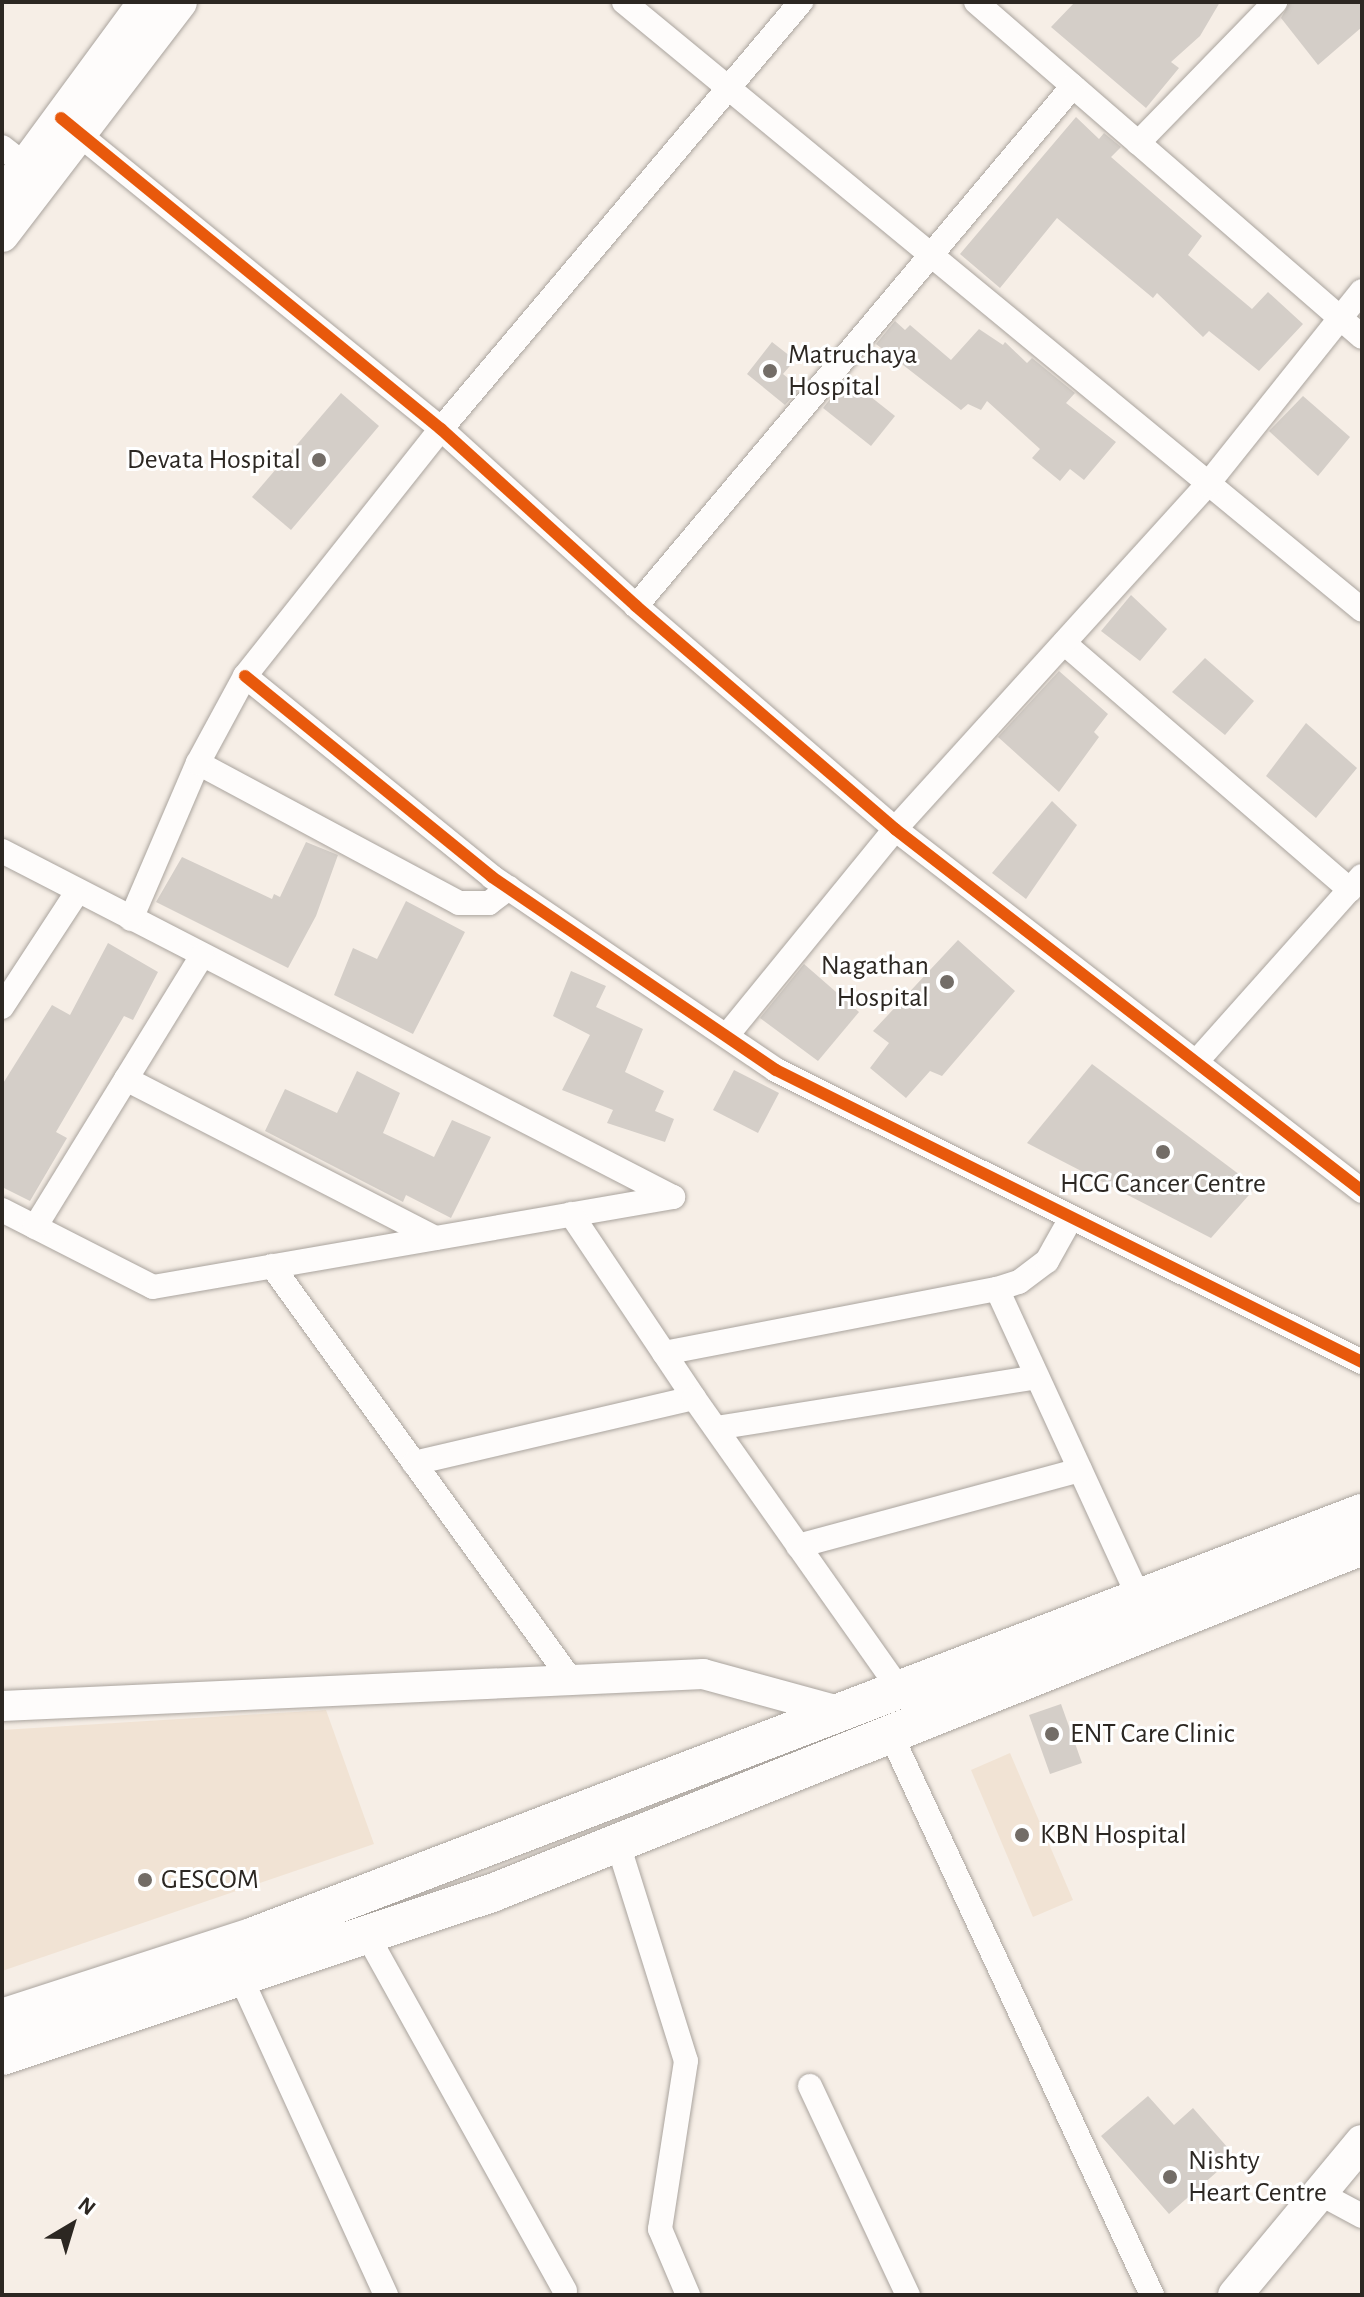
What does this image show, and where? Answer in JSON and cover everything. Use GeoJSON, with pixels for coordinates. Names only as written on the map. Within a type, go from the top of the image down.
{"type":"FeatureCollection","features":[{"type":"Feature","properties":{"kind":"main road"},"geometry":{"type":"LineString","coordinates":[[2,235],[145,2]]}},
{"type":"Feature","properties":{"kind":"main road"},"geometry":{"type":"LineString","coordinates":[[2,197],[14,156],[71,127],[180,2]]}},
{"type":"Feature","properties":{"kind":"main road"},"geometry":{"type":"LineString","coordinates":[[2,2018],[254,1936],[846,1713],[1362,1513]]}},
{"type":"Feature","properties":{"kind":"main road"},"geometry":{"type":"LineString","coordinates":[[2,2056],[367,1935],[618,1844],[1362,1546]]}},
{"type":"Feature","properties":{"kind":"main road"},"geometry":{"type":"LineString","coordinates":[[1235,2295],[1362,2142]]}},
{"type":"Feature","properties":{"kind":"street"},"geometry":{"type":"LineString","coordinates":[[624,2],[730,86],[1207,485],[1362,610]]}},
{"type":"Feature","properties":{"kind":"street"},"geometry":{"type":"LineString","coordinates":[[131,919],[198,763],[245,676],[441,429],[801,2]]}},
{"type":"Feature","properties":{"kind":"street"},"geometry":{"type":"LineString","coordinates":[[1138,143],[1275,2]]}},
{"type":"Feature","properties":{"kind":"street"},"geometry":{"type":"LineString","coordinates":[[980,3],[1362,337]]}},
{"type":"Feature","properties":{"kind":"street"},"geometry":{"type":"LineString","coordinates":[[636,606],[929,252],[1073,86]]}},
{"type":"Feature","properties":{"kind":"street"},"geometry":{"type":"LineString","coordinates":[[71,127],[441,429],[636,606],[895,829],[1362,1191]]}},
{"type":"Feature","properties":{"kind":"street"},"geometry":{"type":"LineString","coordinates":[[728,1034],[895,829],[1207,485],[1362,291]]}},
{"type":"Feature","properties":{"kind":"street"},"geometry":{"type":"LineString","coordinates":[[1064,643],[1356,883],[1196,1062]]}},
{"type":"Feature","properties":{"kind":"street"},"geometry":{"type":"LineString","coordinates":[[245,676],[509,888],[728,1034],[776,1070],[1362,1362]]}},
{"type":"Feature","properties":{"kind":"street"},"geometry":{"type":"LineString","coordinates":[[198,763],[459,903],[489,903],[509,888]]}},
{"type":"Feature","properties":{"kind":"street"},"geometry":{"type":"LineString","coordinates":[[2,851],[673,1197],[153,1287],[2,1210]]}},
{"type":"Feature","properties":{"kind":"street"},"geometry":{"type":"LineString","coordinates":[[2,1007],[78,891]]}},
{"type":"Feature","properties":{"kind":"street"},"geometry":{"type":"LineString","coordinates":[[35,1227],[202,956]]}},
{"type":"Feature","properties":{"kind":"street"},"geometry":{"type":"LineString","coordinates":[[126,1079],[435,1238]]}},
{"type":"Feature","properties":{"kind":"street"},"geometry":{"type":"LineString","coordinates":[[571,1214],[694,1398],[901,1691]]}},
{"type":"Feature","properties":{"kind":"street"},"geometry":{"type":"LineString","coordinates":[[664,1353],[997,1289],[1019,1282],[1047,1261],[1071,1218]]}},
{"type":"Feature","properties":{"kind":"street"},"geometry":{"type":"LineString","coordinates":[[272,1266],[571,1680]]}},
{"type":"Feature","properties":{"kind":"street"},"geometry":{"type":"LineString","coordinates":[[997,1289],[1139,1598]]}},
{"type":"Feature","properties":{"kind":"street"},"geometry":{"type":"LineString","coordinates":[[716,1428],[1037,1377]]}},
{"type":"Feature","properties":{"kind":"street"},"geometry":{"type":"LineString","coordinates":[[414,1463],[694,1398]]}},
{"type":"Feature","properties":{"kind":"street"},"geometry":{"type":"LineString","coordinates":[[798,1546],[1080,1470]]}},
{"type":"Feature","properties":{"kind":"street"},"geometry":{"type":"LineString","coordinates":[[2,1706],[703,1674],[846,1713]]}},
{"type":"Feature","properties":{"kind":"street"},"geometry":{"type":"LineString","coordinates":[[891,1735],[1152,2295]]}},
{"type":"Feature","properties":{"kind":"street"},"geometry":{"type":"LineString","coordinates":[[618,1844],[686,2061],[660,2221],[664,2247],[688,2295]]}},
{"type":"Feature","properties":{"kind":"street"},"geometry":{"type":"LineString","coordinates":[[367,1935],[565,2291]]}},
{"type":"Feature","properties":{"kind":"street"},"geometry":{"type":"LineString","coordinates":[[240,1976],[386,2295]]}},
{"type":"Feature","properties":{"kind":"street"},"geometry":{"type":"LineString","coordinates":[[810,2086],[908,2295]]}},
{"type":"Feature","properties":{"kind":"street"},"geometry":{"type":"LineString","coordinates":[[1319,2193],[1362,2216]]}},
{"type":"Feature","properties":{"kind":"shaded area"},"geometry":{"type":"Polygon","coordinates":[[[326,1710],[374,1844],[2,1971],[2,1730],[326,1710]]]}},
{"type":"Feature","properties":{"kind":"shaded area","name":"KBN Hospital"},"geometry":{"type":"Polygon","coordinates":[[[1010,1753],[1073,1900],[1033,1917],[971,1770],[1010,1753]]]}},
{"type":"Feature","properties":{"kind":"building"},"geometry":{"type":"Polygon","coordinates":[[[1075,2],[1220,2],[1200,36],[1171,62],[1179,68],[1146,108],[1051,27],[1075,2]]]}},
{"type":"Feature","properties":{"kind":"building"},"geometry":{"type":"Polygon","coordinates":[[[1290,2],[1362,2],[1362,27],[1318,65],[1281,18],[1290,2]]]}},
{"type":"Feature","properties":{"kind":"building"},"geometry":{"type":"Polygon","coordinates":[[[1076,117],[1099,139],[1104,133],[1121,147],[1111,157],[1202,236],[1188,255],[1252,309],[1268,292],[1303,324],[1259,371],[1209,331],[1203,337],[1157,293],[1153,298],[1057,218],[1000,288],[960,254],[1076,117]]]}},
{"type":"Feature","properties":{"kind":"building"},"geometry":{"type":"Polygon","coordinates":[[[895,321],[905,330],[910,325],[951,360],[979,329],[1003,345],[1005,342],[1027,363],[1032,358],[1075,393],[1066,403],[1116,442],[1084,480],[1070,469],[1060,481],[1032,458],[1040,449],[987,401],[981,410],[968,404],[961,410],[876,344],[895,321]]]}},
{"type":"Feature","properties":{"kind":"building"},"geometry":{"type":"Polygon","coordinates":[[[772,342],[795,360],[783,374],[800,388],[785,405],[747,374],[772,342]]]}},
{"type":"Feature","properties":{"kind":"building"},"geometry":{"type":"Polygon","coordinates":[[[847,378],[895,416],[871,446],[823,408],[847,378]]]}},
{"type":"Feature","properties":{"kind":"building"},"geometry":{"type":"Polygon","coordinates":[[[341,393],[379,426],[291,530],[252,497],[341,393]]]}},
{"type":"Feature","properties":{"kind":"building"},"geometry":{"type":"Polygon","coordinates":[[[1303,396],[1350,437],[1318,476],[1269,431],[1303,396]]]}},
{"type":"Feature","properties":{"kind":"building"},"geometry":{"type":"Polygon","coordinates":[[[1131,595],[1167,629],[1140,661],[1101,631],[1131,595]]]}},
{"type":"Feature","properties":{"kind":"building"},"geometry":{"type":"Polygon","coordinates":[[[1205,658],[1254,701],[1225,735],[1172,692],[1205,658]]]}},
{"type":"Feature","properties":{"kind":"building"},"geometry":{"type":"Polygon","coordinates":[[[1059,671],[1108,714],[1094,732],[1099,737],[1059,792],[998,737],[1059,671]]]}},
{"type":"Feature","properties":{"kind":"building"},"geometry":{"type":"Polygon","coordinates":[[[1306,723],[1357,768],[1316,818],[1266,776],[1306,723]]]}},
{"type":"Feature","properties":{"kind":"building"},"geometry":{"type":"Polygon","coordinates":[[[1052,801],[1077,825],[1026,899],[992,873],[1052,801]]]}},
{"type":"Feature","properties":{"kind":"building"},"geometry":{"type":"Polygon","coordinates":[[[306,842],[338,855],[316,916],[288,968],[156,902],[182,857],[272,899],[274,894],[280,897],[306,842]]]}},
{"type":"Feature","properties":{"kind":"building"},"geometry":{"type":"Polygon","coordinates":[[[406,901],[465,932],[413,1034],[334,995],[353,948],[377,959],[406,901]]]}},
{"type":"Feature","properties":{"kind":"building"},"geometry":{"type":"Polygon","coordinates":[[[958,940],[1015,991],[942,1076],[930,1071],[906,1098],[870,1068],[889,1043],[873,1031],[958,940]]]}},
{"type":"Feature","properties":{"kind":"building"},"geometry":{"type":"Polygon","coordinates":[[[108,943],[158,972],[133,1020],[124,1016],[56,1132],[67,1138],[30,1201],[2,1187],[2,1085],[52,1005],[70,1015],[108,943]]]}},
{"type":"Feature","properties":{"kind":"building"},"geometry":{"type":"Polygon","coordinates":[[[804,964],[859,1012],[818,1061],[760,1018],[804,964]]]}},
{"type":"Feature","properties":{"kind":"building"},"geometry":{"type":"Polygon","coordinates":[[[571,971],[606,986],[596,1007],[643,1029],[625,1072],[664,1091],[655,1111],[674,1119],[665,1142],[607,1123],[613,1110],[562,1090],[590,1035],[553,1016],[571,971]]]}},
{"type":"Feature","properties":{"kind":"building"},"geometry":{"type":"Polygon","coordinates":[[[1092,1064],[1256,1187],[1211,1238],[1027,1143],[1092,1064]]]}},
{"type":"Feature","properties":{"kind":"building"},"geometry":{"type":"Polygon","coordinates":[[[734,1070],[779,1093],[758,1133],[713,1110],[734,1070]]]}},
{"type":"Feature","properties":{"kind":"building"},"geometry":{"type":"Polygon","coordinates":[[[357,1071],[400,1093],[383,1133],[434,1157],[452,1120],[491,1137],[451,1218],[406,1195],[403,1202],[265,1131],[285,1089],[337,1113],[357,1071]]]}},
{"type":"Feature","properties":{"kind":"building"},"geometry":{"type":"Polygon","coordinates":[[[1061,1704],[1082,1763],[1050,1774],[1029,1715],[1061,1704]]]}},
{"type":"Feature","properties":{"kind":"building"},"geometry":{"type":"Polygon","coordinates":[[[1148,2096],[1174,2125],[1193,2108],[1235,2156],[1169,2214],[1101,2136],[1148,2096]]]}},
{"type":"Feature","properties":{"kind":"cycle path"},"geometry":{"type":"LineString","coordinates":[[61,118],[441,429],[636,606],[895,829],[1362,1191]]}},
{"type":"Feature","properties":{"kind":"cycle path"},"geometry":{"type":"LineString","coordinates":[[245,676],[492,877],[776,1070],[1362,1362]]}},
{"type":"Feature","properties":{"kind":"place","name":"Matruchaya Hospital"},"geometry":{"type":"Point","coordinates":[770,371]}},
{"type":"Feature","properties":{"kind":"place","name":"Devata Hospital"},"geometry":{"type":"Point","coordinates":[319,460]}},
{"type":"Feature","properties":{"kind":"place","name":"Nagathan Hospital"},"geometry":{"type":"Point","coordinates":[947,982]}},
{"type":"Feature","properties":{"kind":"place","name":"HCG Cancer Centre"},"geometry":{"type":"Point","coordinates":[1163,1152]}},
{"type":"Feature","properties":{"kind":"place","name":"ENT Care Clinic"},"geometry":{"type":"Point","coordinates":[1052,1734]}},
{"type":"Feature","properties":{"kind":"place","name":"KBN Hospital"},"geometry":{"type":"Point","coordinates":[1022,1835]}},
{"type":"Feature","properties":{"kind":"place","name":"GESCOM"},"geometry":{"type":"Point","coordinates":[145,1880]}},
{"type":"Feature","properties":{"kind":"place","name":"Nishty Heart Centre"},"geometry":{"type":"Point","coordinates":[1170,2177]}}]}
